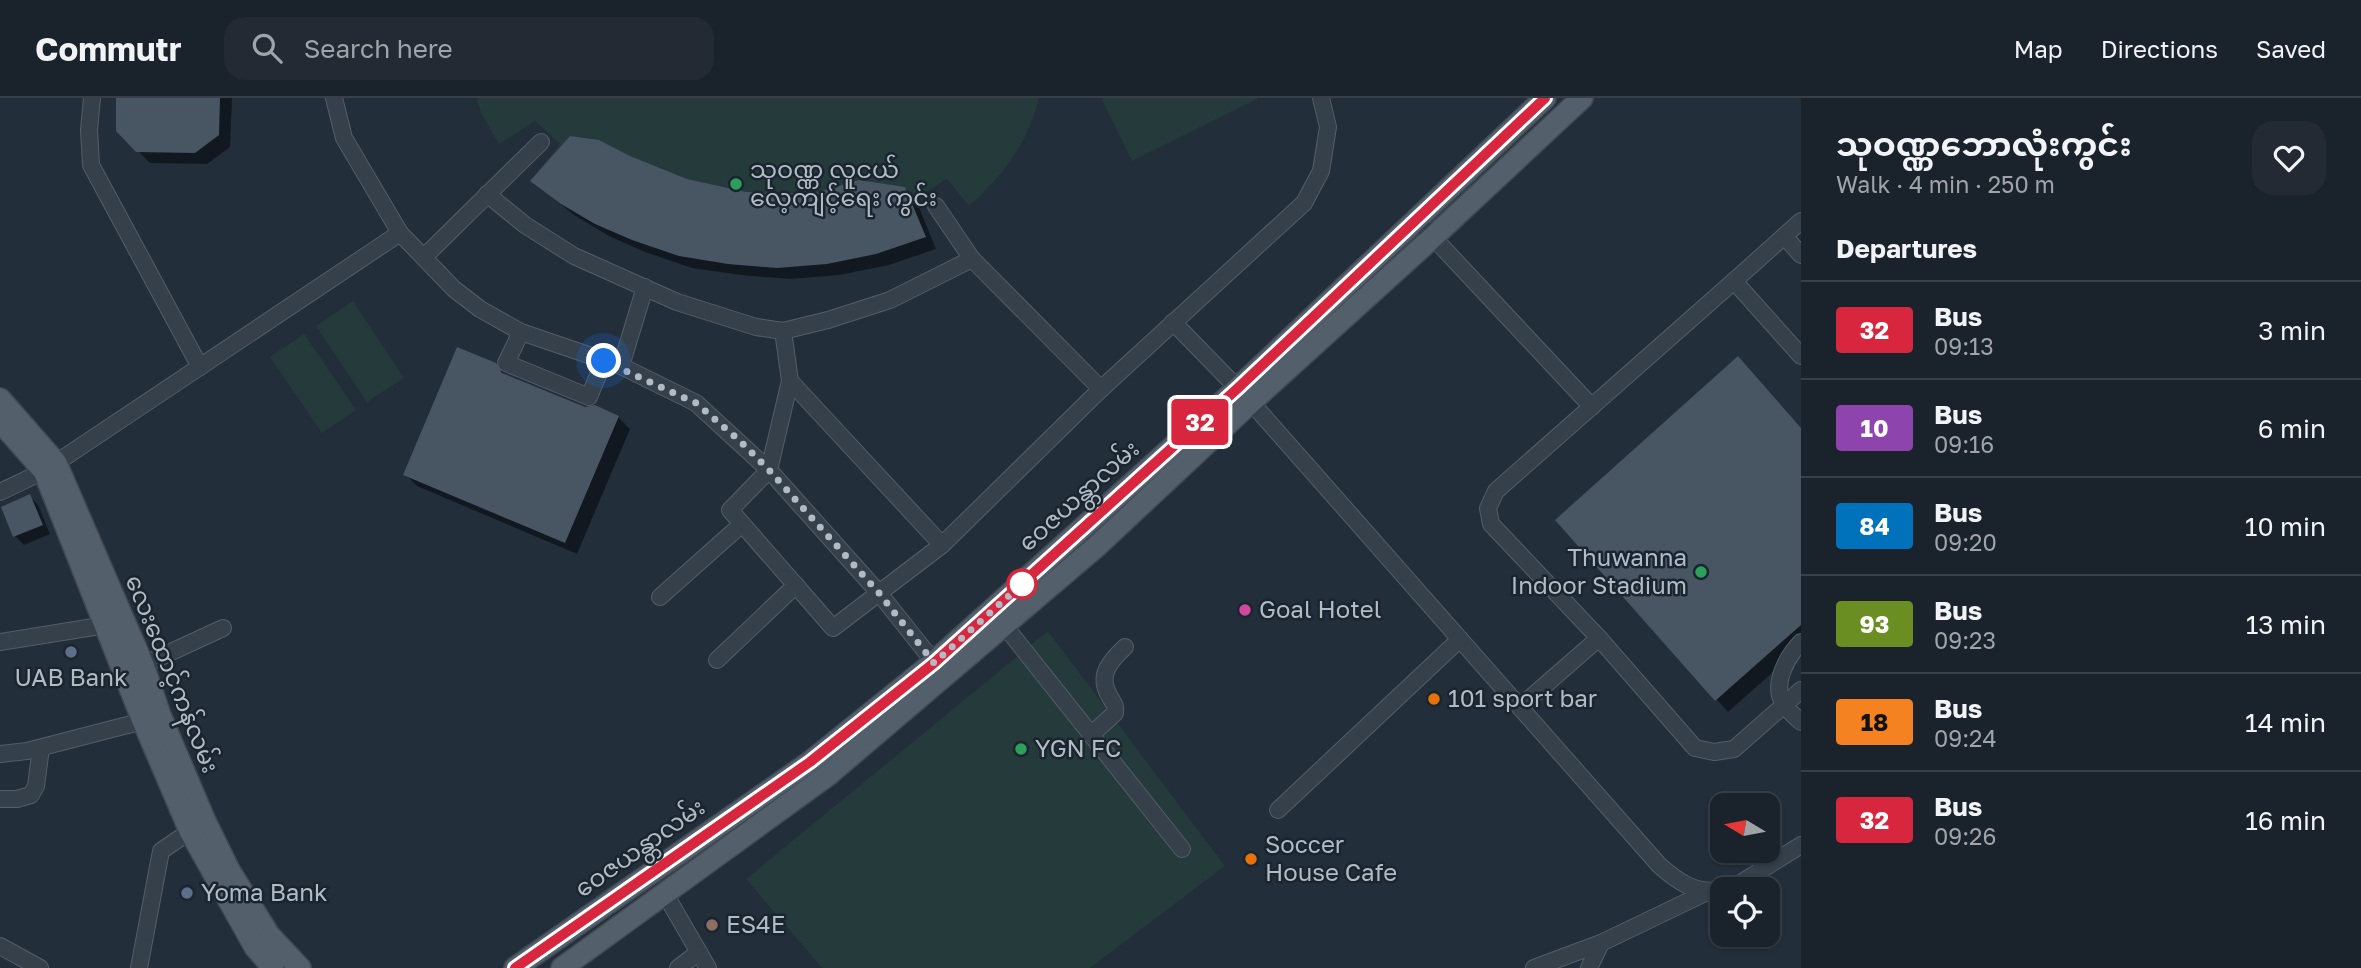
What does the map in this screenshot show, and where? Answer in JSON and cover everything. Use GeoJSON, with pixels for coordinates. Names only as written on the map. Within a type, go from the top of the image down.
{"type":"FeatureCollection","features":[{"type":"Feature","properties":{"kind":"main road","name":"ဝေဇယန္တာလမ်း"},"geometry":{"type":"LineString","coordinates":[[515,968],[1004,625],[1097,547],[1416,219],[1545,98]]}},
{"type":"Feature","properties":{"kind":"main road","name":"ဝေဇယန္တာလမ်း"},"geometry":{"type":"LineString","coordinates":[[562,968],[828,775],[939,669],[1244,395],[1432,238],[1582,98]]}},
{"type":"Feature","properties":{"kind":"main road"},"geometry":{"type":"LineString","coordinates":[[1457,180],[1474,199]]}},
{"type":"Feature","properties":{"kind":"main road","name":"လေးထောင့်ကန်လမ်း"},"geometry":{"type":"LineString","coordinates":[[0,399],[50,467],[134,669],[143,721],[255,947],[273,968]]}},
{"type":"Feature","properties":{"kind":"main road","name":"လေးထောင့်ကန်လမ်း"},"geometry":{"type":"LineString","coordinates":[[0,421],[50,467]]}},
{"type":"Feature","properties":{"kind":"main road","name":"လေးထောင့်ကန်လမ်း"},"geometry":{"type":"LineString","coordinates":[[77,531],[106,625],[134,669],[164,726],[197,826],[229,870],[269,935],[300,968]]}},
{"type":"Feature","properties":{"kind":"street"},"geometry":{"type":"LineString","coordinates":[[92,98],[89,130],[91,165],[200,367]]}},
{"type":"Feature","properties":{"kind":"street"},"geometry":{"type":"LineString","coordinates":[[334,98],[344,138],[400,233],[462,296],[521,332],[621,366],[696,403],[769,470],[879,593],[939,669]]}},
{"type":"Feature","properties":{"kind":"street"},"geometry":{"type":"LineString","coordinates":[[783,331],[790,381],[769,470],[730,510],[833,628],[943,545],[1101,389],[1304,202],[1321,172],[1328,127],[1321,98]]}},
{"type":"Feature","properties":{"kind":"street"},"geometry":{"type":"LineString","coordinates":[[424,257],[541,142]]}},
{"type":"Feature","properties":{"kind":"street"},"geometry":{"type":"LineString","coordinates":[[487,194],[526,225],[574,256],[677,302],[756,327],[783,331],[890,300],[972,259]]}},
{"type":"Feature","properties":{"kind":"street"},"geometry":{"type":"LineString","coordinates":[[936,206],[972,259],[1101,389]]}},
{"type":"Feature","properties":{"kind":"street"},"geometry":{"type":"LineString","coordinates":[[1416,219],[1592,407]]}},
{"type":"Feature","properties":{"kind":"street"},"geometry":{"type":"LineString","coordinates":[[1801,221],[1496,491],[1488,508],[1491,524],[1599,638],[1695,748],[1714,752],[1734,749],[1801,690]]}},
{"type":"Feature","properties":{"kind":"street"},"geometry":{"type":"LineString","coordinates":[[0,492],[50,467],[400,233]]}},
{"type":"Feature","properties":{"kind":"street"},"geometry":{"type":"LineString","coordinates":[[1784,236],[1801,255]]}},
{"type":"Feature","properties":{"kind":"street"},"geometry":{"type":"LineString","coordinates":[[1734,281],[1801,356]]}},
{"type":"Feature","properties":{"kind":"street"},"geometry":{"type":"LineString","coordinates":[[621,366],[645,287]]}},
{"type":"Feature","properties":{"kind":"street"},"geometry":{"type":"LineString","coordinates":[[1173,322],[1244,395],[1659,864],[1675,880],[1710,891]]}},
{"type":"Feature","properties":{"kind":"street"},"geometry":{"type":"LineString","coordinates":[[521,332],[506,363],[589,397],[604,361]]}},
{"type":"Feature","properties":{"kind":"street"},"geometry":{"type":"LineString","coordinates":[[790,381],[943,545]]}},
{"type":"Feature","properties":{"kind":"street"},"geometry":{"type":"LineString","coordinates":[[660,597],[742,524]]}},
{"type":"Feature","properties":{"kind":"street"},"geometry":{"type":"LineString","coordinates":[[717,660],[796,585]]}},
{"type":"Feature","properties":{"kind":"street"},"geometry":{"type":"LineString","coordinates":[[0,642],[106,625]]}},
{"type":"Feature","properties":{"kind":"street"},"geometry":{"type":"LineString","coordinates":[[1004,625],[1182,849]]}},
{"type":"Feature","properties":{"kind":"street"},"geometry":{"type":"LineString","coordinates":[[134,669],[223,628]]}},
{"type":"Feature","properties":{"kind":"street"},"geometry":{"type":"LineString","coordinates":[[1520,707],[1599,638]]}},
{"type":"Feature","properties":{"kind":"street"},"geometry":{"type":"LineString","coordinates":[[1278,810],[1460,639]]}},
{"type":"Feature","properties":{"kind":"street"},"geometry":{"type":"LineString","coordinates":[[1801,642],[1787,657],[1781,676],[1780,692],[1784,705],[1801,722]]}},
{"type":"Feature","properties":{"kind":"street"},"geometry":{"type":"LineString","coordinates":[[1091,735],[1115,713],[1116,705],[1104,686],[1104,673],[1125,647]]}},
{"type":"Feature","properties":{"kind":"street"},"geometry":{"type":"LineString","coordinates":[[0,754],[41,748],[143,721]]}},
{"type":"Feature","properties":{"kind":"street"},"geometry":{"type":"LineString","coordinates":[[0,799],[17,799],[31,795],[36,786],[41,748]]}},
{"type":"Feature","properties":{"kind":"street"},"geometry":{"type":"LineString","coordinates":[[139,968],[160,851],[197,826]]}},
{"type":"Feature","properties":{"kind":"street"},"geometry":{"type":"LineString","coordinates":[[1750,877],[1801,845]]}},
{"type":"Feature","properties":{"kind":"street"},"geometry":{"type":"LineString","coordinates":[[664,892],[708,968]]}},
{"type":"Feature","properties":{"kind":"street"},"geometry":{"type":"LineString","coordinates":[[1534,968],[1601,943],[1710,894]]}},
{"type":"Feature","properties":{"kind":"street"},"geometry":{"type":"LineString","coordinates":[[1589,968],[1601,943]]}},
{"type":"Feature","properties":{"kind":"street"},"geometry":{"type":"LineString","coordinates":[[0,946],[40,968]]}},
{"type":"Feature","properties":{"kind":"street"},"geometry":{"type":"LineString","coordinates":[[678,968],[699,952]]}},
{"type":"Feature","properties":{"kind":"green space","name":"သုဝဏ္ဏ လူငယ် လေ့ကျင့်ရေး ကွင်း"},"geometry":{"type":"Polygon","coordinates":[[[476,98],[1039,98],[1028,130],[1013,158],[993,183],[969,206],[947,179],[911,201],[926,237],[777,268],[679,256],[595,224],[530,181],[560,144],[535,121],[499,144],[482,115],[476,98]]]}},
{"type":"Feature","properties":{"kind":"green space"},"geometry":{"type":"Polygon","coordinates":[[[1101,98],[1259,98],[1132,161],[1101,98]]]}},
{"type":"Feature","properties":{"kind":"green space"},"geometry":{"type":"Polygon","coordinates":[[[353,301],[404,378],[367,402],[316,326],[353,301]]]}},
{"type":"Feature","properties":{"kind":"green space"},"geometry":{"type":"Polygon","coordinates":[[[304,334],[356,410],[322,433],[270,357],[304,334]]]}},
{"type":"Feature","properties":{"kind":"green space","name":"YGN FC"},"geometry":{"type":"Polygon","coordinates":[[[1048,631],[1225,866],[1090,968],[822,968],[746,879],[1048,631]]]}},
{"type":"Feature","properties":{"kind":"building"},"geometry":{"type":"Polygon","coordinates":[[[116,98],[220,98],[219,135],[195,153],[136,152],[116,131],[116,98]]]}},
{"type":"Feature","properties":{"kind":"building"},"geometry":{"type":"Polygon","coordinates":[[[570,136],[599,140],[687,179],[746,192],[811,194],[859,180],[905,187],[926,237],[876,254],[827,264],[777,268],[679,256],[595,224],[530,181],[570,136]]]}},
{"type":"Feature","properties":{"kind":"building"},"geometry":{"type":"Polygon","coordinates":[[[457,347],[496,363],[502,373],[585,407],[595,405],[619,416],[565,543],[403,475],[457,347]]]}},
{"type":"Feature","properties":{"kind":"building","name":"Thuwanna Indoor Stadium"},"geometry":{"type":"Polygon","coordinates":[[[1738,356],[1801,428],[1801,625],[1715,701],[1555,520],[1738,356]]]}},
{"type":"Feature","properties":{"kind":"building"},"geometry":{"type":"Polygon","coordinates":[[[30,494],[43,525],[13,537],[1,507],[30,494]]]}},
{"type":"Feature","properties":{"kind":"bus line","name":"32"},"geometry":{"type":"LineString","coordinates":[[515,968],[810,762],[934,663],[1238,388],[1545,98]]}},
{"type":"Feature","properties":{"kind":"place","name":"သုဝဏ္ဏ လူငယ် လေ့ကျင့်ရေး ကွင်း"},"geometry":{"type":"Point","coordinates":[736,184]}},
{"type":"Feature","properties":{"kind":"place","name":"Thuwanna Indoor Stadium"},"geometry":{"type":"Point","coordinates":[1701,572]}},
{"type":"Feature","properties":{"kind":"place","name":"Goal Hotel"},"geometry":{"type":"Point","coordinates":[1245,610]}},
{"type":"Feature","properties":{"kind":"place","name":"UAB Bank"},"geometry":{"type":"Point","coordinates":[71,652]}},
{"type":"Feature","properties":{"kind":"place","name":"101 sport bar"},"geometry":{"type":"Point","coordinates":[1434,699]}},
{"type":"Feature","properties":{"kind":"place","name":"YGN FC"},"geometry":{"type":"Point","coordinates":[1021,749]}},
{"type":"Feature","properties":{"kind":"place","name":"Soccer House Cafe"},"geometry":{"type":"Point","coordinates":[1251,859]}},
{"type":"Feature","properties":{"kind":"place","name":"Yoma Bank"},"geometry":{"type":"Point","coordinates":[187,893]}},
{"type":"Feature","properties":{"kind":"place","name":"ES4E"},"geometry":{"type":"Point","coordinates":[712,925]}},
{"type":"Feature","properties":{"kind":"route"},"geometry":{"type":"LineString","coordinates":[[604,361],[621,366],[696,403],[739,440],[879,593],[934,663],[1022,584]]}}]}
